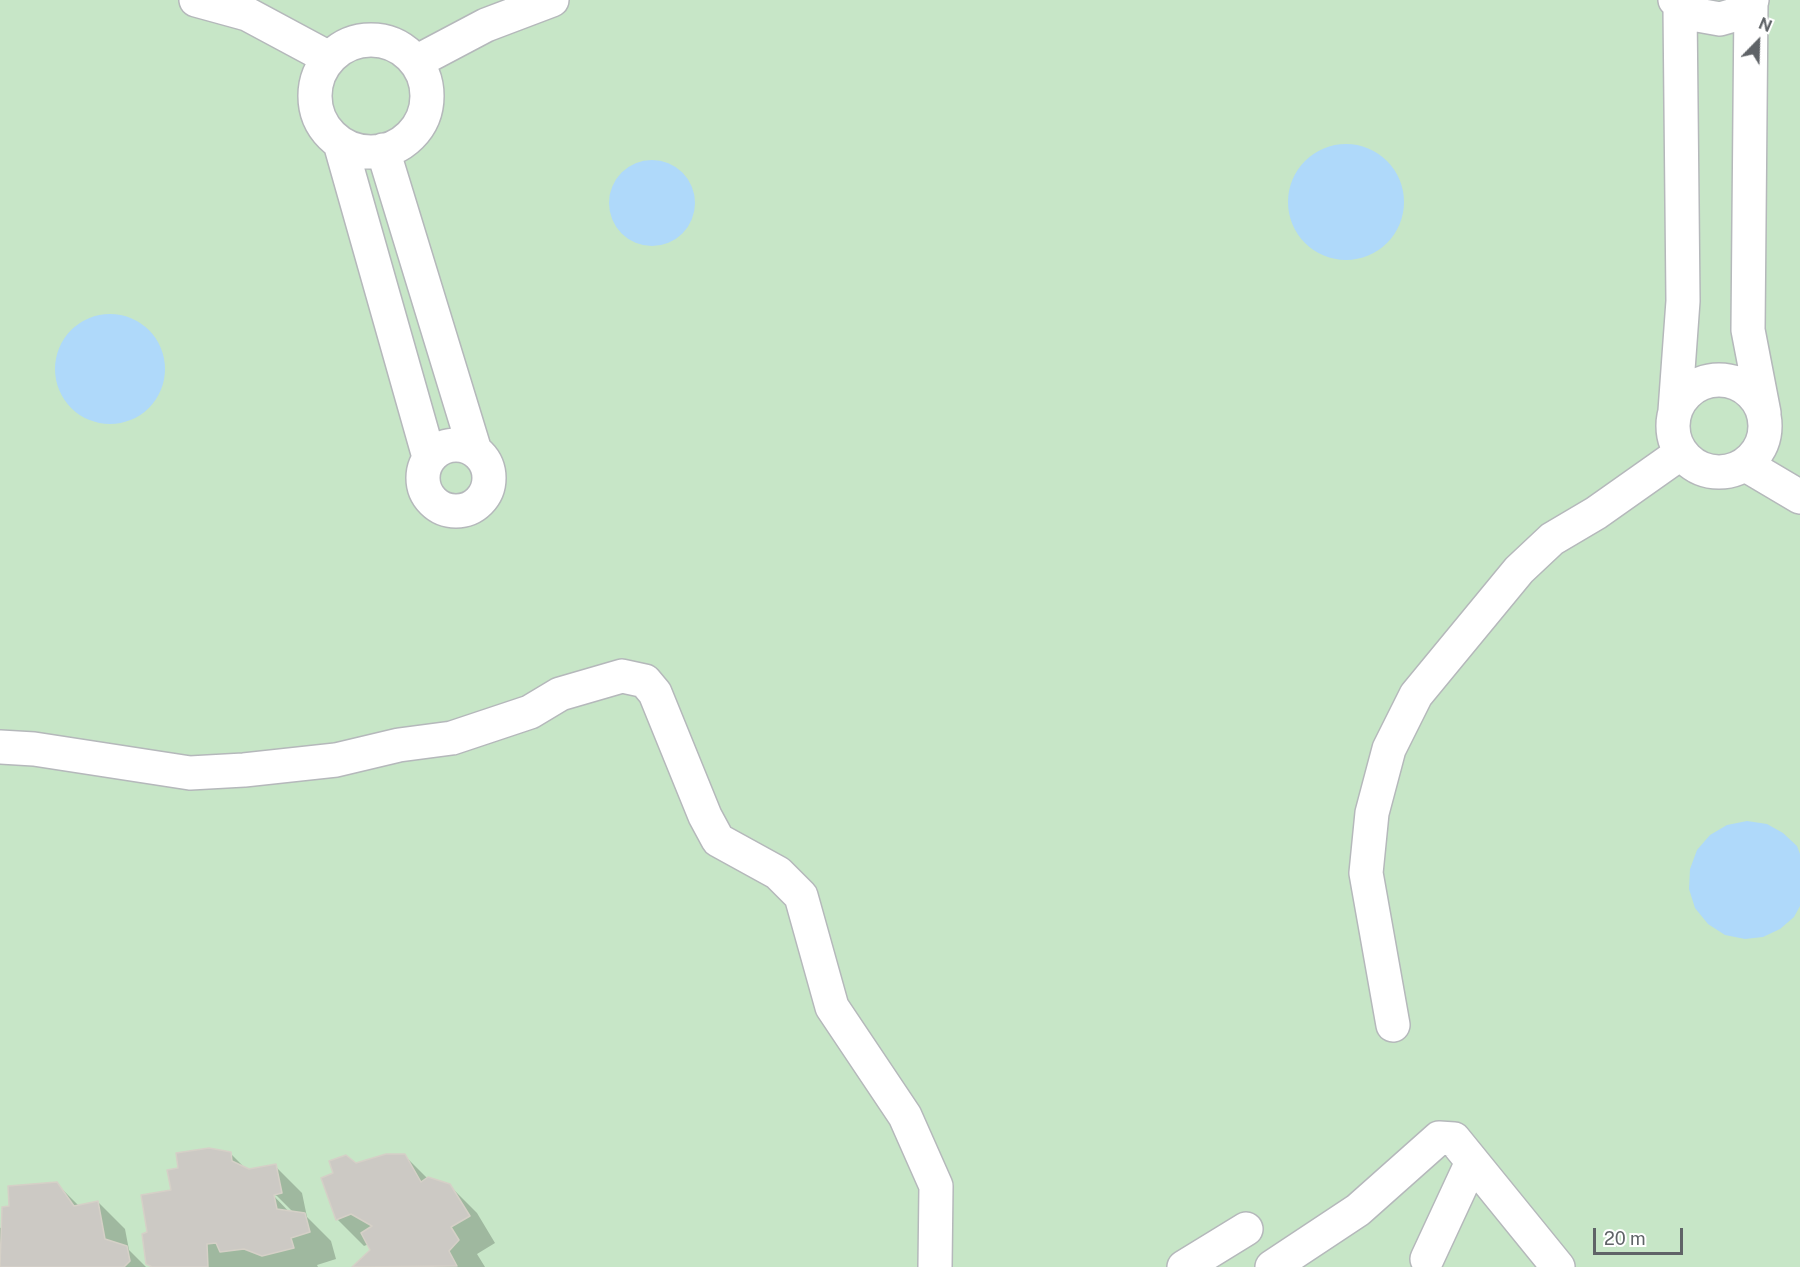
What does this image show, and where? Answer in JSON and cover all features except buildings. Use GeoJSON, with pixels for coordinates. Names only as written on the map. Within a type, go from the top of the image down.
{"type":"FeatureCollection","features":[{"type":"Feature","properties":{"kind":"street"},"geometry":{"type":"LineString","coordinates":[[196,0],[247,14],[329,58]]}},
{"type":"Feature","properties":{"kind":"street"},"geometry":{"type":"LineString","coordinates":[[416,62],[486,25],[552,0]]}},
{"type":"Feature","properties":{"kind":"street"},"geometry":{"type":"LineString","coordinates":[[1677,3],[1692,14],[1720,19],[1734,15],[1752,1]]}},
{"type":"Feature","properties":{"kind":"street"},"geometry":{"type":"LineString","coordinates":[[1677,3],[1683,301],[1673,433],[1681,453],[1691,464],[1704,471],[1733,471],[1746,465],[1757,455],[1766,427],[1748,330],[1752,1]]}},
{"type":"Feature","properties":{"kind":"street"},"geometry":{"type":"LineString","coordinates":[[373,39],[404,50],[416,62],[424,78],[427,96],[424,115],[414,131],[400,143],[383,150],[354,149],[340,143],[326,130],[317,112],[315,93],[318,75],[329,58],[341,48],[357,41],[373,39]]}},
{"type":"Feature","properties":{"kind":"street"},"geometry":{"type":"LineString","coordinates":[[340,143],[429,457]]}},
{"type":"Feature","properties":{"kind":"street"},"geometry":{"type":"LineString","coordinates":[[383,150],[475,451],[488,469],[486,491],[480,500],[460,511],[448,510],[430,498],[422,477],[429,457],[437,450],[456,444],[475,451]]}},
{"type":"Feature","properties":{"kind":"street"},"geometry":{"type":"LineString","coordinates":[[1675,411],[1682,398],[1692,388],[1705,382],[1719,380],[1734,382],[1747,389],[1757,400],[1764,413]]}},
{"type":"Feature","properties":{"kind":"street"},"geometry":{"type":"LineString","coordinates":[[1393,1025],[1366,873],[1372,813],[1389,749],[1416,695],[1519,570],[1552,539],[1596,513],[1681,453]]}},
{"type":"Feature","properties":{"kind":"street"},"geometry":{"type":"LineString","coordinates":[[1746,465],[1800,497]]}},
{"type":"Feature","properties":{"kind":"street"},"geometry":{"type":"LineString","coordinates":[[0,747],[34,749],[190,773],[244,770],[336,760],[399,745],[452,738],[530,712],[560,694],[622,676],[645,681],[655,693],[705,816],[718,840],[778,873],[801,896],[832,1006],[905,1116],[936,1186],[935,1267]]}},
{"type":"Feature","properties":{"kind":"street"},"geometry":{"type":"LineString","coordinates":[[1272,1267],[1358,1210],[1439,1138],[1454,1139],[1558,1267]]}},
{"type":"Feature","properties":{"kind":"street"},"geometry":{"type":"LineString","coordinates":[[1426,1259],[1472,1162]]}},
{"type":"Feature","properties":{"kind":"street"},"geometry":{"type":"LineString","coordinates":[[1184,1267],[1246,1229]]}},
{"type":"Feature","properties":{"kind":"green space"},"geometry":{"type":"Polygon","coordinates":[[[0,0],[1800,0],[1800,1267],[0,1267],[0,0]]]}},
{"type":"Feature","properties":{"kind":"water"},"geometry":{"type":"Polygon","coordinates":[[[1346,144],[1368,148],[1387,161],[1400,180],[1404,202],[1400,224],[1387,243],[1368,256],[1346,260],[1324,256],[1305,243],[1292,224],[1288,202],[1292,180],[1305,161],[1324,148],[1346,144]]]}},
{"type":"Feature","properties":{"kind":"water"},"geometry":{"type":"Polygon","coordinates":[[[652,160],[669,163],[683,172],[692,186],[695,203],[692,220],[683,234],[669,243],[652,246],[635,243],[621,234],[612,220],[609,203],[612,186],[621,172],[635,163],[652,160]]]}},
{"type":"Feature","properties":{"kind":"water"},"geometry":{"type":"Polygon","coordinates":[[[110,314],[131,318],[149,330],[161,348],[165,369],[161,390],[149,408],[131,420],[110,424],[89,420],[71,408],[59,390],[55,369],[59,348],[71,330],[89,318],[110,314]]]}},
{"type":"Feature","properties":{"kind":"water"},"geometry":{"type":"Polygon","coordinates":[[[1747,821],[1767,824],[1783,833],[1797,846],[1800,854],[1800,906],[1794,917],[1780,929],[1763,937],[1745,939],[1725,935],[1708,924],[1695,908],[1689,889],[1690,869],[1697,850],[1710,835],[1727,825],[1747,821]]]}}]}
